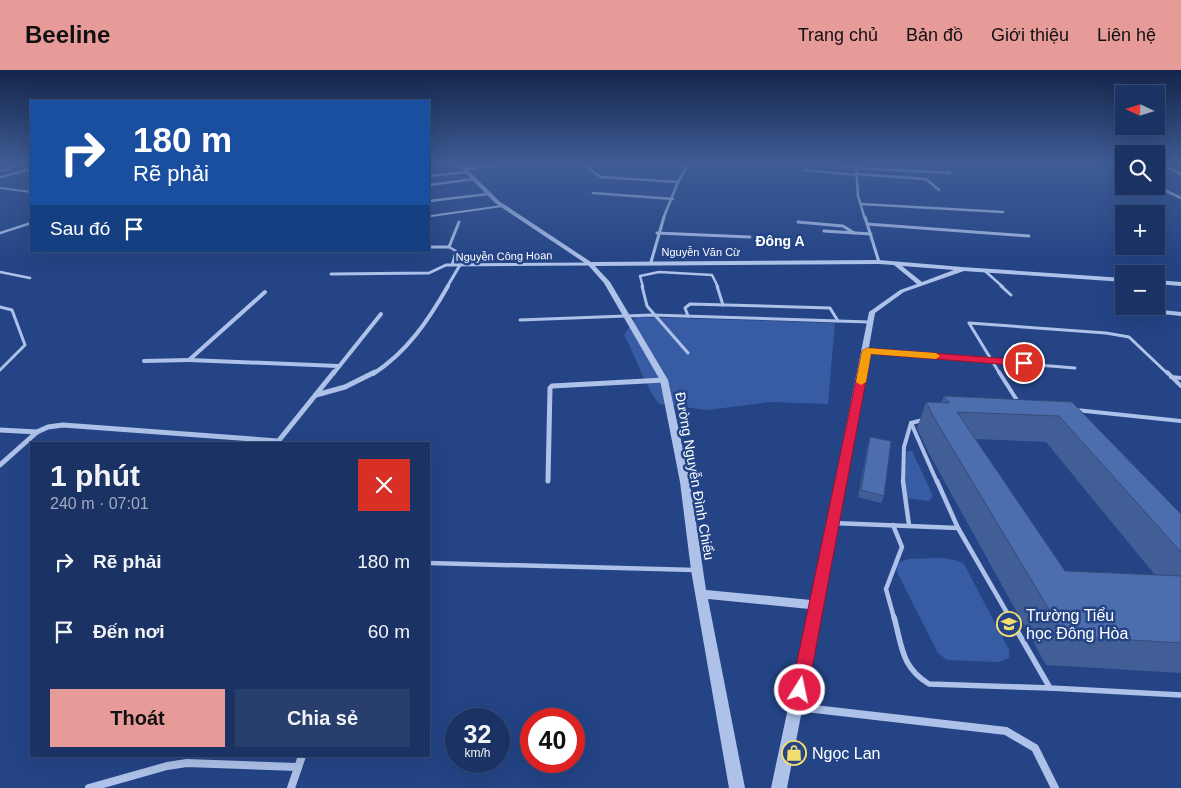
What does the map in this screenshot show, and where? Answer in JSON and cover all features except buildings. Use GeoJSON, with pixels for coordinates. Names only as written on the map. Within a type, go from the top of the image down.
{"type":"FeatureCollection","features":[{"type":"Feature","properties":{"kind":"street"},"geometry":{"type":"LineString","coordinates":[[430,201],[467,197]]}},
{"type":"Feature","properties":{"kind":"street","name":"Đường Nguyễn Đình Chiểu"},"geometry":{"type":"LineString","coordinates":[[491,197],[502,206],[590,264],[607,282],[628,315],[664,380],[685,482],[697,570],[737,788]]}},
{"type":"Feature","properties":{"kind":"street"},"geometry":{"type":"LineString","coordinates":[[640,197],[673,199],[657,233],[651,262]]}},
{"type":"Feature","properties":{"kind":"street"},"geometry":{"type":"LineString","coordinates":[[859,197],[879,262]]}},
{"type":"Feature","properties":{"kind":"street"},"geometry":{"type":"LineString","coordinates":[[860,204],[1003,212]]}},
{"type":"Feature","properties":{"kind":"street"},"geometry":{"type":"LineString","coordinates":[[430,247],[449,247],[459,222]]}},
{"type":"Feature","properties":{"kind":"street"},"geometry":{"type":"LineString","coordinates":[[798,222],[843,226],[854,233]]}},
{"type":"Feature","properties":{"kind":"street"},"geometry":{"type":"LineString","coordinates":[[867,224],[1029,236]]}},
{"type":"Feature","properties":{"kind":"street"},"geometry":{"type":"LineString","coordinates":[[824,231],[870,234]]}},
{"type":"Feature","properties":{"kind":"street"},"geometry":{"type":"LineString","coordinates":[[657,233],[750,237]]}},
{"type":"Feature","properties":{"kind":"street","name":"Nguyễn Văn Cừ"},"geometry":{"type":"LineString","coordinates":[[590,264],[651,262],[894,262],[985,271],[1115,279]]}},
{"type":"Feature","properties":{"kind":"street"},"geometry":{"type":"LineString","coordinates":[[894,262],[921,284]]}},
{"type":"Feature","properties":{"kind":"street"},"geometry":{"type":"LineString","coordinates":[[316,395],[354,384],[396,359],[434,312],[460,264]]}},
{"type":"Feature","properties":{"kind":"street","name":"Nguyễn Công Hoan"},"geometry":{"type":"LineString","coordinates":[[331,274],[429,273],[437,272],[441,267],[460,264],[590,264]]}},
{"type":"Feature","properties":{"kind":"street"},"geometry":{"type":"LineString","coordinates":[[779,788],[867,351],[869,322],[872,312],[902,291],[963,269]]}},
{"type":"Feature","properties":{"kind":"street"},"geometry":{"type":"LineString","coordinates":[[1165,283],[1181,284]]}},
{"type":"Feature","properties":{"kind":"street"},"geometry":{"type":"LineString","coordinates":[[189,360],[264,292]]}},
{"type":"Feature","properties":{"kind":"street"},"geometry":{"type":"LineString","coordinates":[[1165,312],[1181,314]]}},
{"type":"Feature","properties":{"kind":"street"},"geometry":{"type":"LineString","coordinates":[[0,465],[37,432],[48,427],[63,425],[277,442],[381,314]]}},
{"type":"Feature","properties":{"kind":"street"},"geometry":{"type":"LineString","coordinates":[[144,360],[338,366]]}},
{"type":"Feature","properties":{"kind":"street"},"geometry":{"type":"LineString","coordinates":[[548,481],[550,388],[552,386],[664,380]]}},
{"type":"Feature","properties":{"kind":"street"},"geometry":{"type":"LineString","coordinates":[[0,430],[37,432]]}},
{"type":"Feature","properties":{"kind":"street"},"geometry":{"type":"LineString","coordinates":[[702,594],[815,605]]}},
{"type":"Feature","properties":{"kind":"street"},"geometry":{"type":"LineString","coordinates":[[797,706],[899,720],[1006,731],[1035,748],[1055,788]]}},
{"type":"Feature","properties":{"kind":"street"},"geometry":{"type":"LineString","coordinates":[[291,788],[302,757]]}},
{"type":"Feature","properties":{"kind":"street"},"geometry":{"type":"LineString","coordinates":[[89,788],[187,762],[298,767]]}},
{"type":"Feature","properties":{"kind":"lane"},"geometry":{"type":"LineString","coordinates":[[430,216],[502,206]]}},
{"type":"Feature","properties":{"kind":"lane"},"geometry":{"type":"LineString","coordinates":[[0,233],[30,223]]}},
{"type":"Feature","properties":{"kind":"lane"},"geometry":{"type":"LineString","coordinates":[[449,247],[456,251],[452,265]]}},
{"type":"Feature","properties":{"kind":"lane"},"geometry":{"type":"LineString","coordinates":[[985,271],[1011,295]]}},
{"type":"Feature","properties":{"kind":"lane"},"geometry":{"type":"LineString","coordinates":[[0,272],[30,278]]}},
{"type":"Feature","properties":{"kind":"lane"},"geometry":{"type":"LineString","coordinates":[[688,353],[652,315],[645,303],[640,278],[650,273],[712,275],[714,276],[723,304]]}},
{"type":"Feature","properties":{"kind":"lane"},"geometry":{"type":"LineString","coordinates":[[688,316],[686,306],[690,304],[723,304],[830,308],[838,321]]}},
{"type":"Feature","properties":{"kind":"lane"},"geometry":{"type":"LineString","coordinates":[[0,308],[12,310],[26,345],[0,370]]}},
{"type":"Feature","properties":{"kind":"lane"},"geometry":{"type":"LineString","coordinates":[[520,320],[652,315],[869,322]]}},
{"type":"Feature","properties":{"kind":"lane"},"geometry":{"type":"LineString","coordinates":[[1023,404],[1018,402],[969,326],[969,323],[1106,333],[1129,337],[1181,386]]}},
{"type":"Feature","properties":{"kind":"lane"},"geometry":{"type":"LineString","coordinates":[[867,351],[1075,368]]}},
{"type":"Feature","properties":{"kind":"lane"},"geometry":{"type":"LineString","coordinates":[[1171,377],[1181,378]]}},
{"type":"Feature","properties":{"kind":"lane"},"geometry":{"type":"LineString","coordinates":[[1066,409],[1181,421]]}},
{"type":"Feature","properties":{"kind":"lane"},"geometry":{"type":"LineString","coordinates":[[912,422],[932,418]]}},
{"type":"Feature","properties":{"kind":"lane"},"geometry":{"type":"LineString","coordinates":[[909,525],[903,498],[905,438],[912,422]]}},
{"type":"Feature","properties":{"kind":"lane"},"geometry":{"type":"LineString","coordinates":[[912,422],[958,528],[1050,688]]}},
{"type":"Feature","properties":{"kind":"lane"},"geometry":{"type":"LineString","coordinates":[[833,523],[958,528]]}},
{"type":"Feature","properties":{"kind":"lane"},"geometry":{"type":"LineString","coordinates":[[893,525],[902,547],[886,589],[907,664],[914,675],[929,684],[1181,695]]}},
{"type":"Feature","properties":{"kind":"lane"},"geometry":{"type":"LineString","coordinates":[[430,563],[697,570]]}},
{"type":"Feature","properties":{"kind":"shaded area"},"geometry":{"type":"Polygon","coordinates":[[[636,317],[835,323],[828,404],[769,402],[708,410],[659,404],[653,396],[624,335],[636,317]]]}},
{"type":"Feature","properties":{"kind":"shaded area"},"geometry":{"type":"Polygon","coordinates":[[[907,451],[912,451],[933,496],[929,501],[905,498],[903,491],[907,451]]]}},
{"type":"Feature","properties":{"kind":"shaded area"},"geometry":{"type":"Polygon","coordinates":[[[944,558],[964,564],[1009,650],[1009,658],[998,662],[947,660],[938,653],[897,572],[897,563],[909,559],[944,558]]]}},
{"type":"Feature","properties":{"kind":"slow traffic"},"geometry":{"type":"LineString","coordinates":[[861,382],[867,351],[936,356]]}},
{"type":"Feature","properties":{"kind":"place","name":"Trường Tiểu học Đông Hòa"},"geometry":{"type":"Point","coordinates":[1009,624]}},
{"type":"Feature","properties":{"kind":"place","name":"Ngọc Lan"},"geometry":{"type":"Point","coordinates":[794,753]}},
{"type":"Feature","properties":{"kind":"district","name":"Đông A"},"geometry":{"type":"Point","coordinates":[780,241]}},
{"type":"Feature","properties":{"kind":"route"},"geometry":{"type":"LineString","coordinates":[[800,690],[815,605],[867,351],[1024,363]]}}]}
